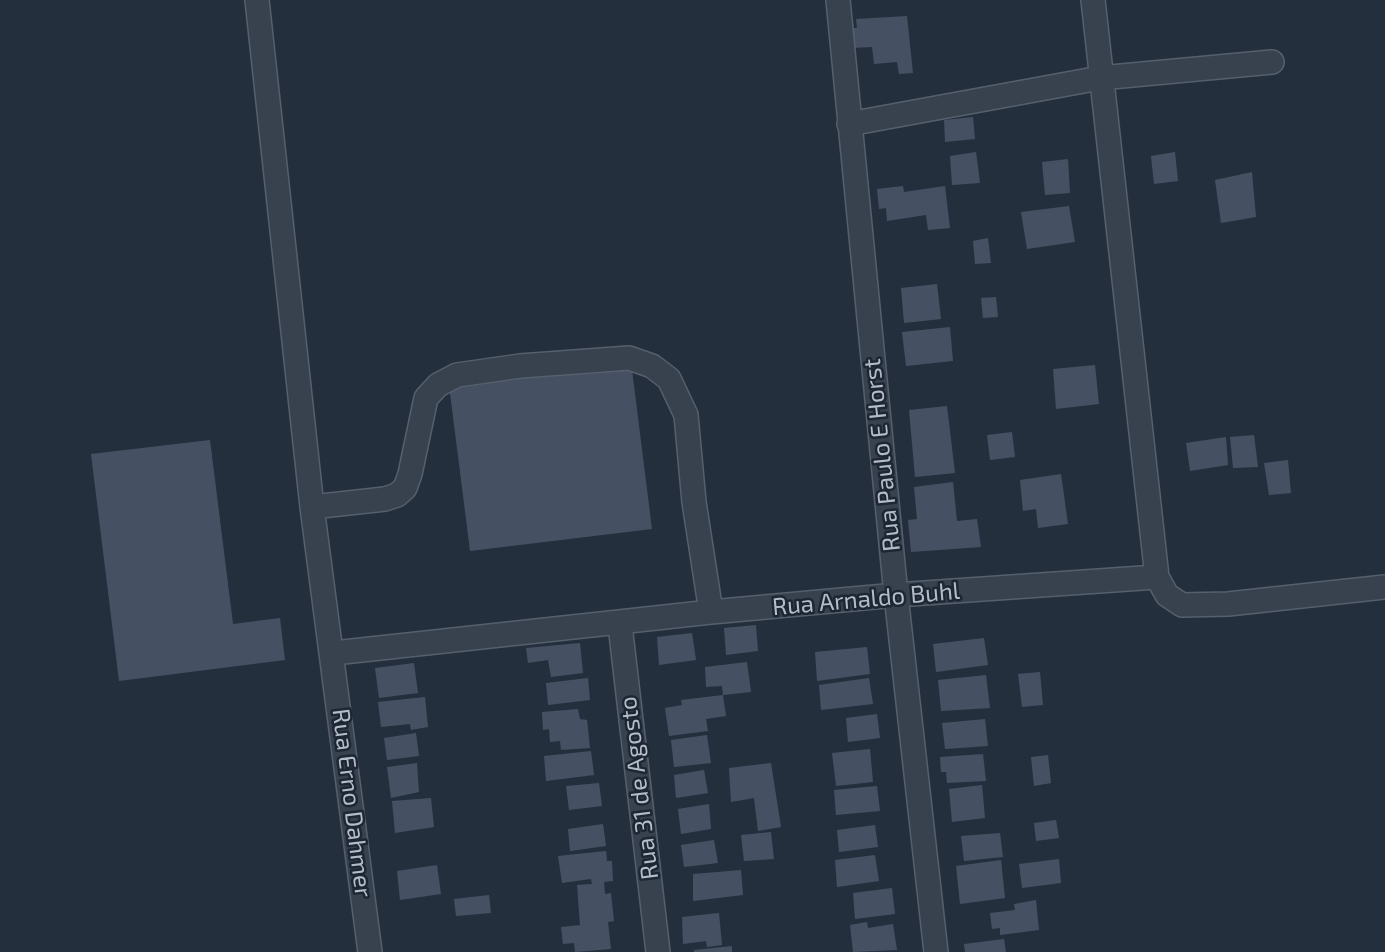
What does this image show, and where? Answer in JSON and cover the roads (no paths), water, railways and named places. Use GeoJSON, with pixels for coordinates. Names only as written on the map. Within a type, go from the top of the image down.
{"type":"FeatureCollection","features":[{"type":"Feature","properties":{"kind":"street","name":"Rua Erno Dahmer"},"geometry":{"type":"LineString","coordinates":[[257,0],[312,507],[334,653],[370,952]]}},
{"type":"Feature","properties":{"kind":"street","name":"Rua Paulo E Horst"},"geometry":{"type":"LineString","coordinates":[[838,0],[895,595],[936,952]]}},
{"type":"Feature","properties":{"kind":"street"},"geometry":{"type":"LineString","coordinates":[[1093,0],[1157,577],[1167,595],[1182,605],[1228,604],[1385,587]]}},
{"type":"Feature","properties":{"kind":"street"},"geometry":{"type":"LineString","coordinates":[[849,124],[1100,78],[1272,62]]}},
{"type":"Feature","properties":{"kind":"street"},"geometry":{"type":"LineString","coordinates":[[312,507],[385,499],[397,495],[405,488],[426,398],[438,385],[457,375],[520,366],[629,358],[652,366],[669,379],[686,415],[694,502],[711,612]]}},
{"type":"Feature","properties":{"kind":"street","name":"Rua Arnaldo Buhl"},"geometry":{"type":"LineString","coordinates":[[334,653],[895,595],[1157,577]]}},
{"type":"Feature","properties":{"kind":"street","name":"Rua 31 de Agosto"},"geometry":{"type":"LineString","coordinates":[[620,625],[658,952]]}}]}
